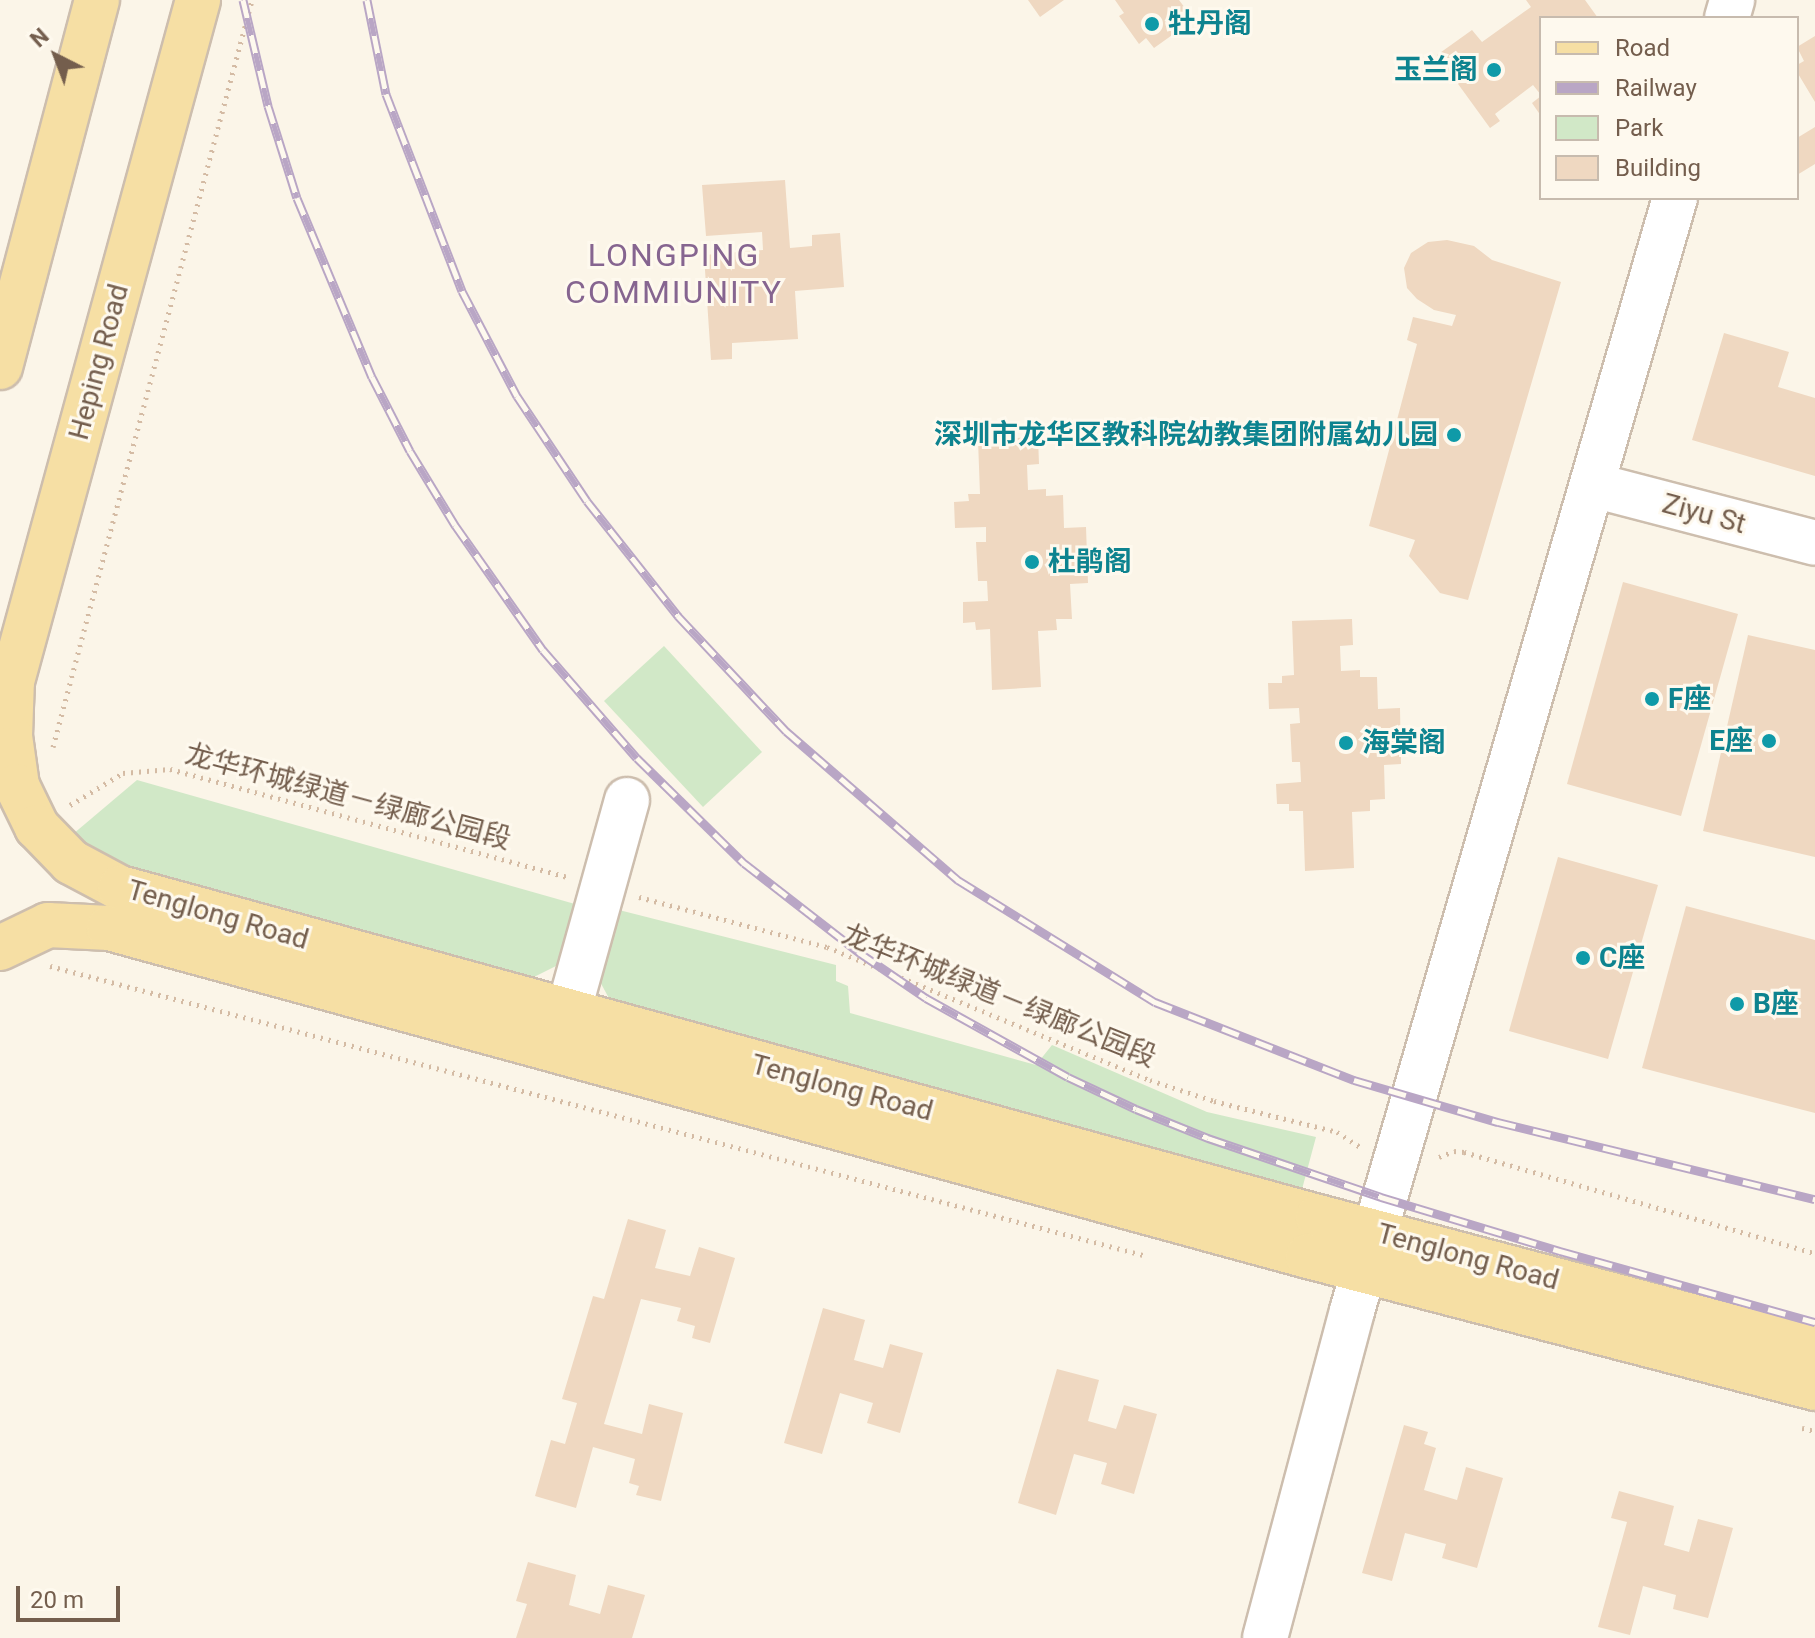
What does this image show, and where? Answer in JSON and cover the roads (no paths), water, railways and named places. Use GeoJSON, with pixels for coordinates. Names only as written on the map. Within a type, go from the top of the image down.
{"type":"FeatureCollection","features":[{"type":"Feature","properties":{"kind":"main road"},"geometry":{"type":"LineString","coordinates":[[0,364],[97,0]]}},
{"type":"Feature","properties":{"kind":"main road","name":"Heping Road"},"geometry":{"type":"LineString","coordinates":[[0,724],[198,0]]}},
{"type":"Feature","properties":{"kind":"main road","name":"Tenglong Road"},"geometry":{"type":"LineString","coordinates":[[12,679],[10,736],[17,786],[37,827],[71,862],[120,888],[568,1013],[1815,1388]]}},
{"type":"Feature","properties":{"kind":"main road","name":"Tenglong Road"},"geometry":{"type":"LineString","coordinates":[[20,956],[48,925],[109,928],[1370,1252],[1815,1349]]}},
{"type":"Feature","properties":{"kind":"street"},"geometry":{"type":"LineString","coordinates":[[1265,1638],[1370,1252],[1674,200]]}},
{"type":"Feature","properties":{"kind":"street","name":"Ziyu St"},"geometry":{"type":"LineString","coordinates":[[1593,485],[1815,543]]}},
{"type":"Feature","properties":{"kind":"street"},"geometry":{"type":"LineString","coordinates":[[568,1013],[627,800]]}},
{"type":"Feature","properties":{"kind":"railway"},"geometry":{"type":"LineString","coordinates":[[243,0],[268,106],[297,198],[372,377],[410,451],[455,525],[543,650],[637,758],[744,863],[860,953],[926,998],[1068,1077],[1136,1109],[1208,1138],[1381,1197],[1815,1322]]}},
{"type":"Feature","properties":{"kind":"railway"},"geometry":{"type":"LineString","coordinates":[[367,0],[386,94],[462,291],[517,396],[587,501],[678,616],[786,731],[958,880],[1155,1002],[1354,1080],[1498,1122],[1815,1199]]}},
{"type":"Feature","properties":{"kind":"place","name":"牡丹阁"},"geometry":{"type":"Point","coordinates":[1152,24]}},
{"type":"Feature","properties":{"kind":"place","name":"玉兰阁"},"geometry":{"type":"Point","coordinates":[1494,70]}},
{"type":"Feature","properties":{"kind":"place","name":"深圳市龙华区教科院幼教集团附属幼儿园"},"geometry":{"type":"Point","coordinates":[1454,435]}},
{"type":"Feature","properties":{"kind":"place","name":"杜鹃阁"},"geometry":{"type":"Point","coordinates":[1032,562]}},
{"type":"Feature","properties":{"kind":"place","name":"F座"},"geometry":{"type":"Point","coordinates":[1652,699]}},
{"type":"Feature","properties":{"kind":"place","name":"E座"},"geometry":{"type":"Point","coordinates":[1769,741]}},
{"type":"Feature","properties":{"kind":"place","name":"海棠阁"},"geometry":{"type":"Point","coordinates":[1346,743]}},
{"type":"Feature","properties":{"kind":"place","name":"C座"},"geometry":{"type":"Point","coordinates":[1583,958]}},
{"type":"Feature","properties":{"kind":"place","name":"B座"},"geometry":{"type":"Point","coordinates":[1737,1004]}},
{"type":"Feature","properties":{"kind":"district","name":"LONGPING COMMIUNITY"},"geometry":{"type":"Point","coordinates":[674,274]}}]}
